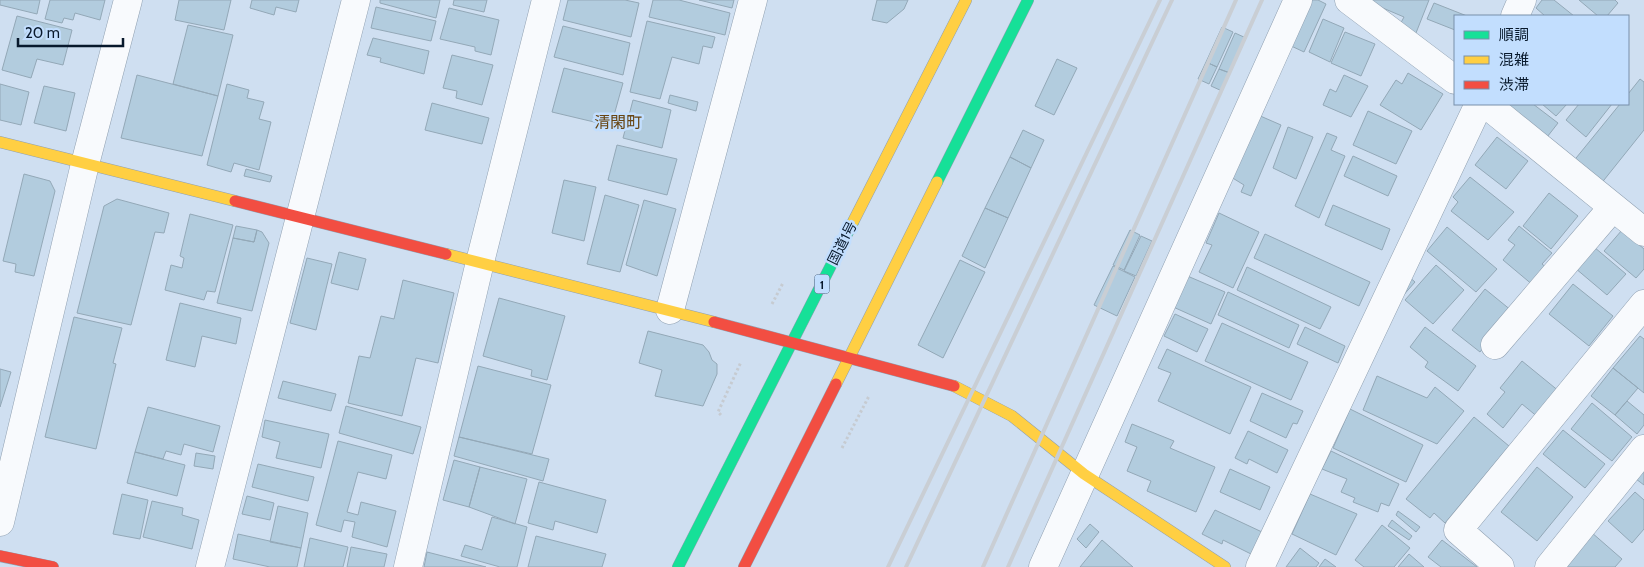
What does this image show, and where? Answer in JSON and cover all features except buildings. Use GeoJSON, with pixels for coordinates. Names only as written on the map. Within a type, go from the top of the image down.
{"type":"FeatureCollection","features":[{"type":"Feature","properties":{"kind":"main road","name":"国道1号"},"geometry":{"type":"LineString","coordinates":[[678,567],[966,0]]}},
{"type":"Feature","properties":{"kind":"main road"},"geometry":{"type":"LineString","coordinates":[[744,567],[1028,0]]}},
{"type":"Feature","properties":{"kind":"main road"},"geometry":{"type":"LineString","coordinates":[[0,142],[670,310],[849,359],[884,366],[960,388],[1012,416],[1084,474],[1225,567]]}},
{"type":"Feature","properties":{"kind":"main road"},"geometry":{"type":"LineString","coordinates":[[0,556],[53,567]]}},
{"type":"Feature","properties":{"kind":"street"},"geometry":{"type":"LineString","coordinates":[[0,522],[85,164],[128,0]]}},
{"type":"Feature","properties":{"kind":"street"},"geometry":{"type":"LineString","coordinates":[[210,567],[356,0]]}},
{"type":"Feature","properties":{"kind":"street"},"geometry":{"type":"LineString","coordinates":[[408,567],[480,262],[546,0]]}},
{"type":"Feature","properties":{"kind":"street"},"geometry":{"type":"LineString","coordinates":[[670,310],[754,0]]}},
{"type":"Feature","properties":{"kind":"street"},"geometry":{"type":"LineString","coordinates":[[1043,567],[1298,0]]}},
{"type":"Feature","properties":{"kind":"street"},"geometry":{"type":"LineString","coordinates":[[1349,0],[1454,79]]}},
{"type":"Feature","properties":{"kind":"street"},"geometry":{"type":"LineString","coordinates":[[1515,15],[1522,0]]}},
{"type":"Feature","properties":{"kind":"street"},"geometry":{"type":"LineString","coordinates":[[1260,567],[1478,105]]}},
{"type":"Feature","properties":{"kind":"street"},"geometry":{"type":"LineString","coordinates":[[1487,105],[1644,232]]}},
{"type":"Feature","properties":{"kind":"street"},"geometry":{"type":"LineString","coordinates":[[1495,346],[1613,208]]}},
{"type":"Feature","properties":{"kind":"street"},"geometry":{"type":"LineString","coordinates":[[1500,567],[1458,530],[1644,304]]}},
{"type":"Feature","properties":{"kind":"street"},"geometry":{"type":"LineString","coordinates":[[1549,567],[1644,449]]}},
{"type":"Feature","properties":{"kind":"railway"},"geometry":{"type":"LineString","coordinates":[[888,567],[1160,0]]}},
{"type":"Feature","properties":{"kind":"railway"},"geometry":{"type":"LineString","coordinates":[[906,567],[1172,0]]}},
{"type":"Feature","properties":{"kind":"railway"},"geometry":{"type":"LineString","coordinates":[[983,567],[1236,0]]}},
{"type":"Feature","properties":{"kind":"railway"},"geometry":{"type":"LineString","coordinates":[[1008,567],[1262,0]]}},
{"type":"Feature","properties":{"kind":"traffic: fast"},"geometry":{"type":"LineString","coordinates":[[937,182],[1028,0]]}},
{"type":"Feature","properties":{"kind":"traffic: fast"},"geometry":{"type":"LineString","coordinates":[[678,567],[853,222]]}},
{"type":"Feature","properties":{"kind":"traffic: slow"},"geometry":{"type":"LineString","coordinates":[[853,222],[966,0]]}},
{"type":"Feature","properties":{"kind":"traffic: slow"},"geometry":{"type":"LineString","coordinates":[[0,142],[235,201]]}},
{"type":"Feature","properties":{"kind":"traffic: slow"},"geometry":{"type":"LineString","coordinates":[[836,384],[937,182]]}},
{"type":"Feature","properties":{"kind":"traffic: slow"},"geometry":{"type":"LineString","coordinates":[[446,254],[714,322]]}},
{"type":"Feature","properties":{"kind":"traffic: slow"},"geometry":{"type":"LineString","coordinates":[[954,386],[1012,416],[1084,474],[1225,567]]}},
{"type":"Feature","properties":{"kind":"traffic: jam"},"geometry":{"type":"LineString","coordinates":[[235,201],[446,254]]}},
{"type":"Feature","properties":{"kind":"traffic: jam"},"geometry":{"type":"LineString","coordinates":[[714,322],[954,386]]}},
{"type":"Feature","properties":{"kind":"traffic: jam"},"geometry":{"type":"LineString","coordinates":[[744,567],[836,384]]}},
{"type":"Feature","properties":{"kind":"traffic: jam"},"geometry":{"type":"LineString","coordinates":[[0,556],[53,567]]}},
{"type":"Feature","properties":{"kind":"district","name":"清閑町"},"geometry":{"type":"Point","coordinates":[618,122]}}]}
